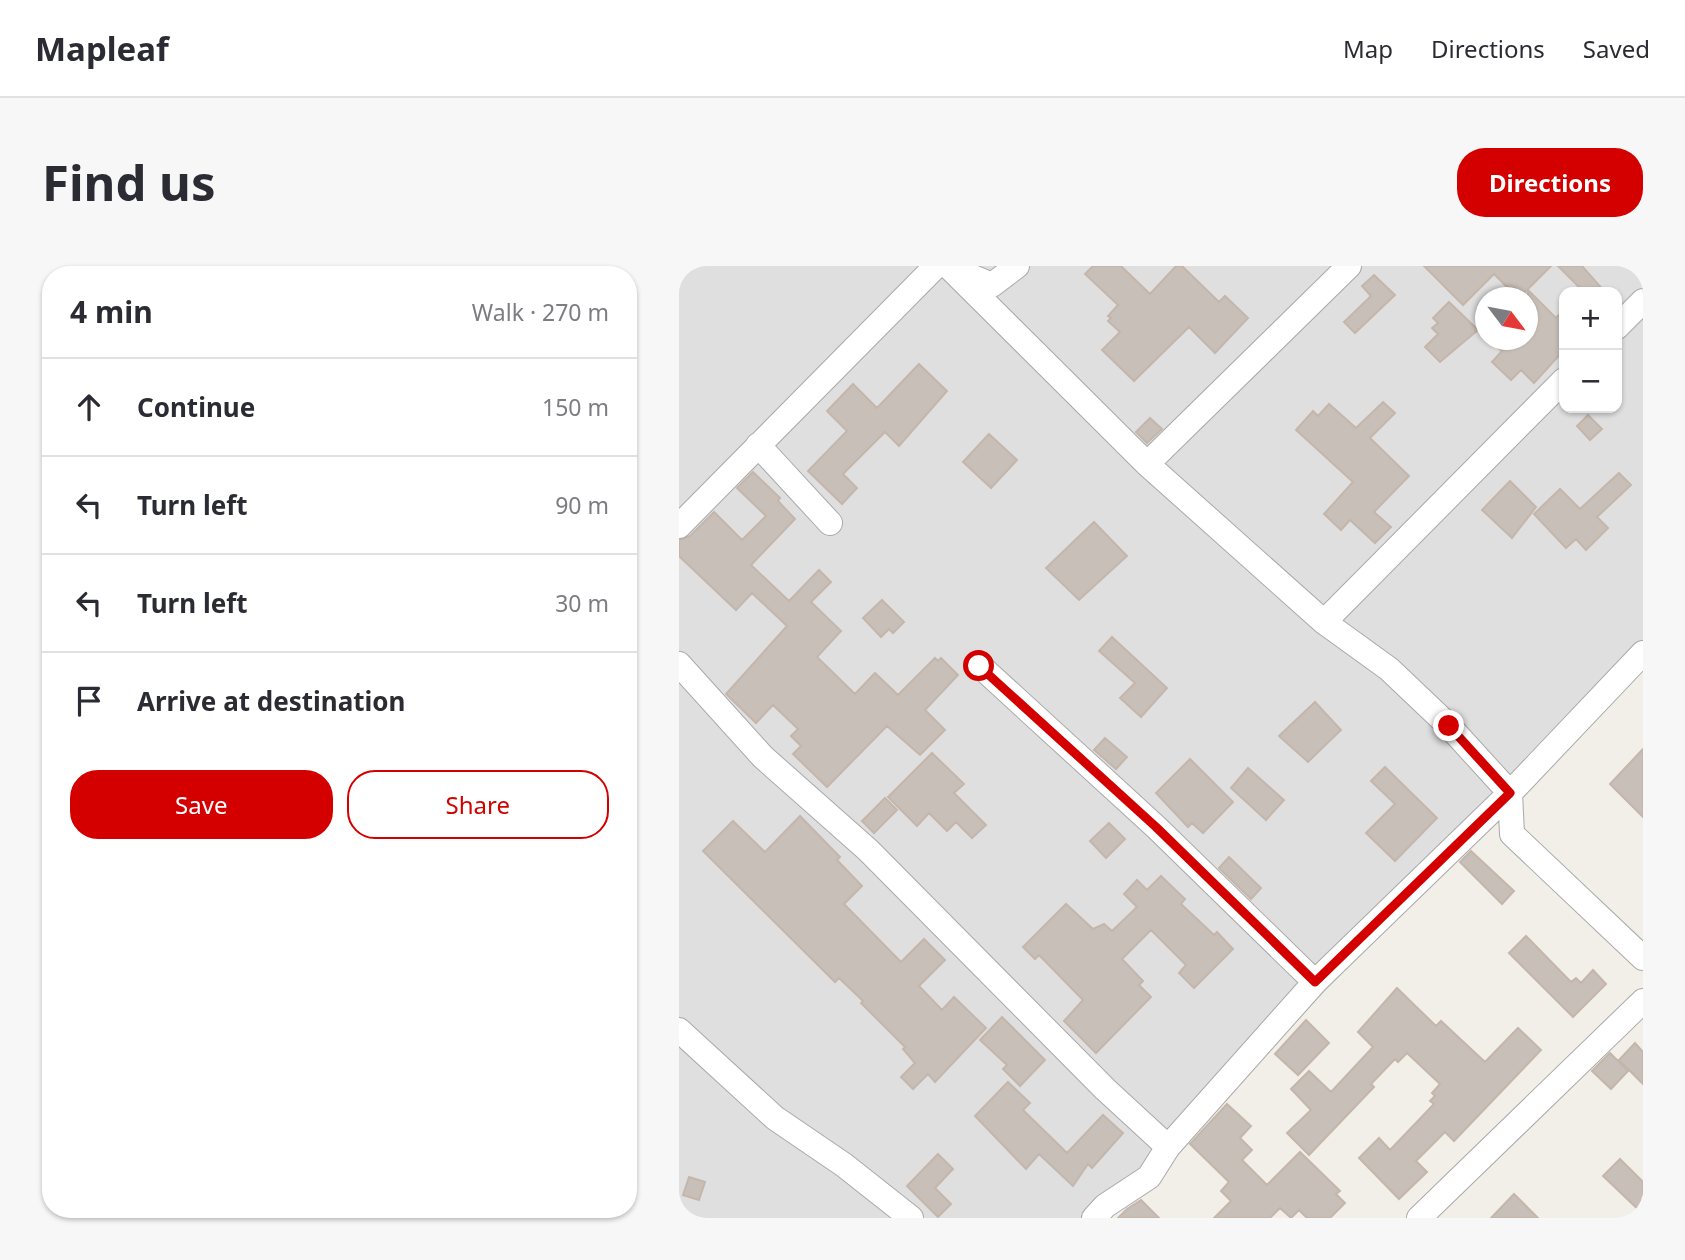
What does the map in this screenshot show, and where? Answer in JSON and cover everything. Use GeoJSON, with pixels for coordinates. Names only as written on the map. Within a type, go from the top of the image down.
{"type":"FeatureCollection","features":[{"type":"Feature","properties":{"kind":"street"},"geometry":{"type":"LineString","coordinates":[[679,526],[936,266]]}},
{"type":"Feature","properties":{"kind":"street"},"geometry":{"type":"LineString","coordinates":[[950,266],[972,279],[992,285],[1017,266]]}},
{"type":"Feature","properties":{"kind":"street"},"geometry":{"type":"LineString","coordinates":[[950,266],[1147,464],[1324,622],[1389,669],[1449,726],[1510,793],[1512,834],[1643,958]]}},
{"type":"Feature","properties":{"kind":"street"},"geometry":{"type":"LineString","coordinates":[[1147,464],[1349,266]]}},
{"type":"Feature","properties":{"kind":"street"},"geometry":{"type":"LineString","coordinates":[[1622,322],[1643,301]]}},
{"type":"Feature","properties":{"kind":"street"},"geometry":{"type":"LineString","coordinates":[[1324,622],[1559,385]]}},
{"type":"Feature","properties":{"kind":"street"},"geometry":{"type":"LineString","coordinates":[[758,445],[830,523]]}},
{"type":"Feature","properties":{"kind":"street"},"geometry":{"type":"LineString","coordinates":[[1094,1218],[1105,1206],[1149,1177],[1168,1147],[1315,982],[1510,793],[1643,653]]}},
{"type":"Feature","properties":{"kind":"street"},"geometry":{"type":"LineString","coordinates":[[679,664],[763,757],[868,850],[1095,1080],[1168,1147]]}},
{"type":"Feature","properties":{"kind":"street"},"geometry":{"type":"LineString","coordinates":[[979,666],[1156,827],[1315,982]]}},
{"type":"Feature","properties":{"kind":"street"},"geometry":{"type":"LineString","coordinates":[[1419,1218],[1643,1001]]}},
{"type":"Feature","properties":{"kind":"street"},"geometry":{"type":"LineString","coordinates":[[679,1030],[775,1118],[844,1165],[911,1218]]}},
{"type":"Feature","properties":{"kind":"shaded area"},"geometry":{"type":"Polygon","coordinates":[[[679,266],[1643,266],[1643,661],[1107,1218],[679,1218],[679,266]]]}},
{"type":"Feature","properties":{"kind":"building"},"geometry":{"type":"Polygon","coordinates":[[[1093,266],[1121,266],[1150,294],[1176,266],[1182,266],[1219,302],[1225,296],[1248,318],[1215,353],[1189,327],[1134,381],[1102,350],[1120,332],[1108,321],[1111,318],[1108,316],[1118,305],[1085,274],[1093,266]]]}},
{"type":"Feature","properties":{"kind":"building"},"geometry":{"type":"Polygon","coordinates":[[[1424,266],[1551,266],[1530,287],[1507,287],[1494,274],[1481,287],[1475,287],[1475,293],[1463,305],[1424,266]]]}},
{"type":"Feature","properties":{"kind":"building"},"geometry":{"type":"Polygon","coordinates":[[[1558,266],[1582,266],[1601,287],[1579,287],[1558,266]]]}},
{"type":"Feature","properties":{"kind":"building"},"geometry":{"type":"Polygon","coordinates":[[[1374,275],[1395,295],[1355,333],[1344,322],[1371,296],[1362,286],[1374,275]]]}},
{"type":"Feature","properties":{"kind":"building"},"geometry":{"type":"Polygon","coordinates":[[[1538,300],[1556,318],[1559,315],[1559,356],[1534,383],[1521,370],[1511,380],[1492,362],[1502,351],[1538,350],[1538,300]]]}},
{"type":"Feature","properties":{"kind":"building"},"geometry":{"type":"Polygon","coordinates":[[[1449,302],[1475,327],[1475,333],[1440,362],[1425,347],[1438,334],[1432,328],[1438,323],[1433,318],[1449,302]]]}},
{"type":"Feature","properties":{"kind":"building"},"geometry":{"type":"Polygon","coordinates":[[[919,364],[947,391],[899,446],[885,432],[843,474],[857,488],[842,504],[808,471],[847,431],[827,411],[853,384],[877,408],[919,364]]]}},
{"type":"Feature","properties":{"kind":"building"},"geometry":{"type":"Polygon","coordinates":[[[1383,402],[1395,413],[1370,438],[1409,476],[1374,512],[1391,527],[1375,543],[1350,520],[1341,530],[1324,514],[1353,482],[1296,430],[1313,411],[1318,416],[1329,404],[1356,428],[1383,402]]]}},
{"type":"Feature","properties":{"kind":"building"},"geometry":{"type":"Polygon","coordinates":[[[1588,415],[1602,429],[1590,440],[1577,426],[1588,415]]]}},
{"type":"Feature","properties":{"kind":"building"},"geometry":{"type":"Polygon","coordinates":[[[1150,418],[1162,429],[1147,443],[1136,432],[1150,418]]]}},
{"type":"Feature","properties":{"kind":"building"},"geometry":{"type":"Polygon","coordinates":[[[989,434],[1017,460],[991,488],[963,462],[989,434]]]}},
{"type":"Feature","properties":{"kind":"building"},"geometry":{"type":"Polygon","coordinates":[[[753,472],[780,498],[778,501],[795,519],[751,565],[789,601],[819,570],[831,582],[811,602],[841,631],[817,657],[855,694],[875,673],[898,695],[935,658],[938,661],[941,658],[958,675],[925,710],[945,730],[920,755],[887,726],[827,787],[793,754],[801,746],[791,736],[798,729],[773,705],[756,723],[726,694],[787,626],[752,593],[736,610],[679,556],[679,540],[690,536],[714,512],[742,540],[766,516],[737,488],[753,472]]]}},
{"type":"Feature","properties":{"kind":"building"},"geometry":{"type":"Polygon","coordinates":[[[1619,473],[1631,485],[1597,517],[1608,528],[1586,550],[1576,539],[1566,548],[1534,514],[1560,489],[1580,509],[1619,473]]]}},
{"type":"Feature","properties":{"kind":"building"},"geometry":{"type":"Polygon","coordinates":[[[1510,481],[1536,507],[1512,538],[1482,510],[1510,481]]]}},
{"type":"Feature","properties":{"kind":"building"},"geometry":{"type":"Polygon","coordinates":[[[1094,522],[1127,556],[1079,600],[1046,568],[1094,522]]]}},
{"type":"Feature","properties":{"kind":"building"},"geometry":{"type":"Polygon","coordinates":[[[882,600],[904,622],[893,633],[889,629],[881,637],[863,618],[882,600]]]}},
{"type":"Feature","properties":{"kind":"building"},"geometry":{"type":"Polygon","coordinates":[[[1112,637],[1167,688],[1141,717],[1120,698],[1135,683],[1099,651],[1112,637]]]}},
{"type":"Feature","properties":{"kind":"building"},"geometry":{"type":"Polygon","coordinates":[[[1315,702],[1341,730],[1308,762],[1279,736],[1315,702]]]}},
{"type":"Feature","properties":{"kind":"building"},"geometry":{"type":"Polygon","coordinates":[[[1105,738],[1127,757],[1116,769],[1094,750],[1105,738]]]}},
{"type":"Feature","properties":{"kind":"building"},"geometry":{"type":"Polygon","coordinates":[[[1643,749],[1643,817],[1610,784],[1643,749]]]}},
{"type":"Feature","properties":{"kind":"building"},"geometry":{"type":"Polygon","coordinates":[[[932,753],[964,784],[954,793],[986,825],[972,838],[956,822],[947,831],[929,813],[917,826],[888,797],[932,753]]]}},
{"type":"Feature","properties":{"kind":"building"},"geometry":{"type":"Polygon","coordinates":[[[1190,759],[1233,802],[1203,833],[1192,823],[1188,827],[1156,793],[1190,759]]]}},
{"type":"Feature","properties":{"kind":"building"},"geometry":{"type":"Polygon","coordinates":[[[1385,767],[1437,818],[1395,861],[1366,833],[1395,804],[1371,781],[1385,767]]]}},
{"type":"Feature","properties":{"kind":"building"},"geometry":{"type":"Polygon","coordinates":[[[1248,768],[1284,800],[1266,820],[1231,788],[1248,768]]]}},
{"type":"Feature","properties":{"kind":"building"},"geometry":{"type":"Polygon","coordinates":[[[885,798],[897,810],[874,833],[862,821],[885,798]]]}},
{"type":"Feature","properties":{"kind":"building"},"geometry":{"type":"Polygon","coordinates":[[[800,816],[840,857],[837,860],[862,886],[844,904],[901,962],[924,939],[945,960],[919,986],[942,1010],[954,997],[986,1028],[935,1082],[928,1074],[913,1089],[901,1077],[915,1063],[903,1049],[905,1047],[861,1003],[863,1001],[839,978],[835,982],[703,851],[733,821],[765,852],[800,816]]]}},
{"type":"Feature","properties":{"kind":"building"},"geometry":{"type":"Polygon","coordinates":[[[1109,823],[1125,839],[1106,858],[1090,841],[1109,823]]]}},
{"type":"Feature","properties":{"kind":"building"},"geometry":{"type":"Polygon","coordinates":[[[1471,851],[1514,891],[1502,904],[1460,862],[1471,851]]]}},
{"type":"Feature","properties":{"kind":"building"},"geometry":{"type":"Polygon","coordinates":[[[1229,857],[1261,888],[1251,899],[1219,868],[1229,857]]]}},
{"type":"Feature","properties":{"kind":"building"},"geometry":{"type":"Polygon","coordinates":[[[1161,876],[1185,899],[1181,904],[1214,935],[1217,932],[1233,949],[1194,988],[1179,973],[1186,965],[1151,930],[1122,959],[1143,981],[1139,985],[1151,997],[1096,1053],[1064,1021],[1083,1000],[1039,955],[1035,959],[1023,947],[1066,904],[1093,929],[1104,924],[1112,931],[1137,907],[1124,894],[1137,880],[1147,890],[1161,876]]]}},
{"type":"Feature","properties":{"kind":"building"},"geometry":{"type":"Polygon","coordinates":[[[1526,936],[1571,982],[1576,978],[1581,983],[1593,970],[1606,984],[1573,1017],[1509,953],[1526,936]]]}},
{"type":"Feature","properties":{"kind":"building"},"geometry":{"type":"Polygon","coordinates":[[[1397,988],[1436,1026],[1441,1021],[1485,1062],[1518,1028],[1541,1050],[1454,1141],[1445,1132],[1416,1161],[1427,1172],[1399,1199],[1359,1158],[1379,1138],[1390,1150],[1434,1104],[1430,1101],[1435,1096],[1432,1093],[1440,1084],[1407,1053],[1398,1062],[1395,1059],[1371,1084],[1374,1087],[1309,1155],[1287,1133],[1311,1110],[1291,1089],[1309,1071],[1331,1092],[1373,1047],[1358,1032],[1397,988]]]}},
{"type":"Feature","properties":{"kind":"building"},"geometry":{"type":"Polygon","coordinates":[[[1002,1017],[1045,1060],[1020,1086],[1003,1069],[1007,1065],[980,1040],[1002,1017]]]}},
{"type":"Feature","properties":{"kind":"building"},"geometry":{"type":"Polygon","coordinates":[[[1306,1020],[1329,1043],[1298,1075],[1275,1054],[1306,1020]]]}},
{"type":"Feature","properties":{"kind":"building"},"geometry":{"type":"Polygon","coordinates":[[[1635,1043],[1643,1052],[1643,1084],[1619,1060],[1635,1043]]]}},
{"type":"Feature","properties":{"kind":"building"},"geometry":{"type":"Polygon","coordinates":[[[1610,1053],[1628,1071],[1611,1089],[1592,1071],[1610,1053]]]}},
{"type":"Feature","properties":{"kind":"building"},"geometry":{"type":"Polygon","coordinates":[[[1008,1082],[1030,1103],[1023,1110],[1067,1153],[1103,1115],[1123,1133],[1092,1168],[1088,1164],[1073,1186],[1039,1154],[1026,1169],[975,1116],[1008,1082]]]}},
{"type":"Feature","properties":{"kind":"building"},"geometry":{"type":"Polygon","coordinates":[[[1227,1104],[1251,1126],[1240,1138],[1252,1150],[1242,1160],[1267,1185],[1300,1152],[1340,1191],[1336,1194],[1345,1203],[1330,1218],[1307,1218],[1299,1210],[1291,1218],[1280,1208],[1270,1218],[1214,1218],[1231,1201],[1221,1191],[1229,1182],[1190,1144],[1227,1104]]]}},
{"type":"Feature","properties":{"kind":"building"},"geometry":{"type":"Polygon","coordinates":[[[938,1154],[953,1169],[935,1188],[951,1204],[938,1217],[907,1186],[938,1154]]]}},
{"type":"Feature","properties":{"kind":"building"},"geometry":{"type":"Polygon","coordinates":[[[1620,1159],[1643,1182],[1643,1214],[1603,1176],[1620,1159]]]}},
{"type":"Feature","properties":{"kind":"building"},"geometry":{"type":"Polygon","coordinates":[[[689,1177],[705,1182],[699,1200],[683,1195],[689,1177]]]}},
{"type":"Feature","properties":{"kind":"building"},"geometry":{"type":"Polygon","coordinates":[[[1514,1194],[1538,1218],[1491,1218],[1514,1194]]]}},
{"type":"Feature","properties":{"kind":"building"},"geometry":{"type":"Polygon","coordinates":[[[1141,1200],[1159,1218],[1118,1218],[1127,1209],[1141,1200]]]}},
{"type":"Feature","properties":{"kind":"route"},"geometry":{"type":"LineString","coordinates":[[979,666],[1156,827],[1315,982],[1510,793],[1449,726]]}}]}
